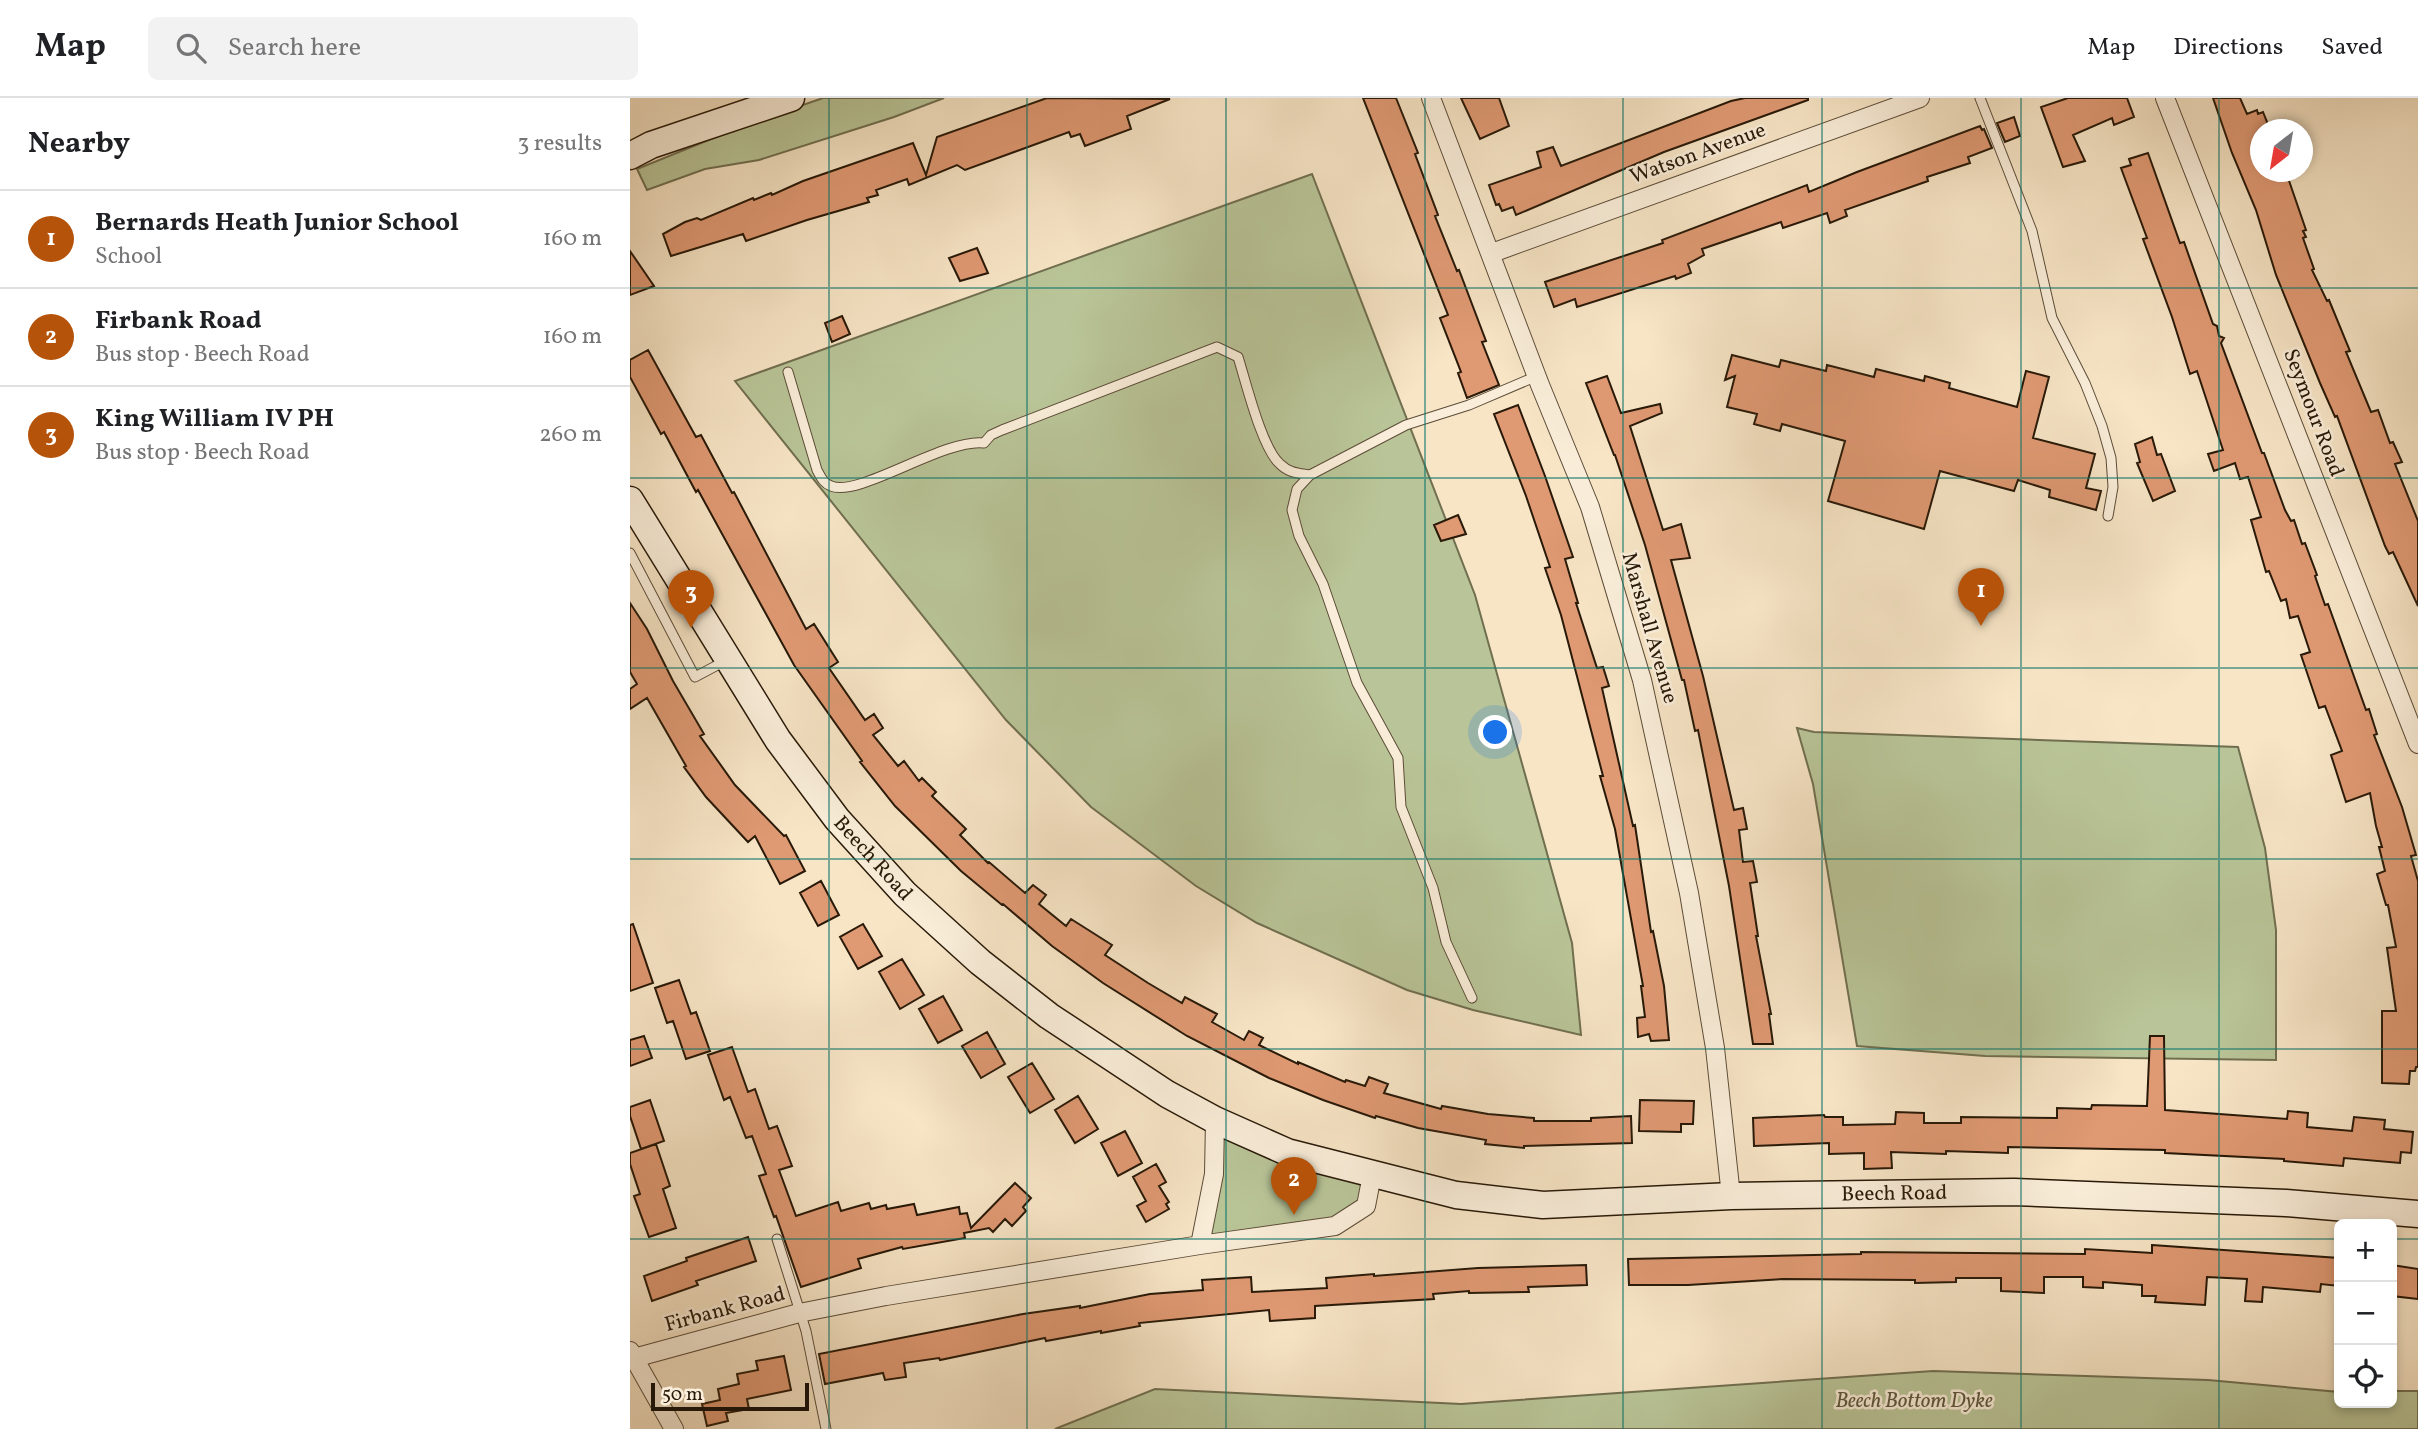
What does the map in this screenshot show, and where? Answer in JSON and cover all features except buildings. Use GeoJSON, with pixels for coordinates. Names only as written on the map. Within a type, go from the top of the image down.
{"type":"FeatureCollection","features":[{"type":"Feature","properties":{"kind":"street"},"geometry":{"type":"LineString","coordinates":[[630,156],[651,145],[791,98]]}},
{"type":"Feature","properties":{"kind":"street","name":"Marshall Avenue"},"geometry":{"type":"LineString","coordinates":[[1431,98],[1590,507],[1643,680],[1691,906],[1715,1048],[1731,1196]]}},
{"type":"Feature","properties":{"kind":"street","name":"Watson Avenue"},"geometry":{"type":"LineString","coordinates":[[1492,253],[1920,98]]}},
{"type":"Feature","properties":{"kind":"street","name":"Seymour Road"},"geometry":{"type":"LineString","coordinates":[[2165,98],[2418,744]]}},
{"type":"Feature","properties":{"kind":"street","name":"Beech Road"},"geometry":{"type":"LineString","coordinates":[[630,500],[778,740],[836,819],[905,894],[980,962],[1049,1017],[1167,1094],[1215,1120],[1287,1152],[1456,1195],[1543,1205],[1731,1196],[2014,1192],[2286,1202],[2418,1214]]}},
{"type":"Feature","properties":{"kind":"street"},"geometry":{"type":"LineString","coordinates":[[1215,1120],[1214,1174],[1200,1245],[1335,1226],[1366,1206],[1373,1175]]}},
{"type":"Feature","properties":{"kind":"street","name":"Firbank Road"},"geometry":{"type":"LineString","coordinates":[[632,1355],[799,1313],[886,1296],[1200,1245]]}},
{"type":"Feature","properties":{"kind":"street"},"geometry":{"type":"LineString","coordinates":[[632,1355],[674,1429]]}},
{"type":"Feature","properties":{"kind":"lane"},"geometry":{"type":"LineString","coordinates":[[1980,98],[2032,231],[2052,318],[2102,426],[2110,458],[2113,487],[2108,516]]}},
{"type":"Feature","properties":{"kind":"lane"},"geometry":{"type":"LineString","coordinates":[[788,372],[821,479],[833,487],[874,479],[962,443],[984,443],[991,435],[1002,430],[1217,347],[1238,357],[1268,447],[1277,463],[1292,473],[1310,475]]}},
{"type":"Feature","properties":{"kind":"lane"},"geometry":{"type":"LineString","coordinates":[[1472,998],[1446,942],[1433,888],[1401,807],[1398,758],[1357,683],[1323,584],[1299,536],[1292,510],[1297,489],[1310,475],[1406,425],[1469,405],[1537,376]]}},
{"type":"Feature","properties":{"kind":"lane"},"geometry":{"type":"LineString","coordinates":[[630,553],[695,677],[729,659]]}},
{"type":"Feature","properties":{"kind":"lane"},"geometry":{"type":"LineString","coordinates":[[777,1239],[806,1331],[826,1429]]}},
{"type":"Feature","properties":{"kind":"green space"},"geometry":{"type":"Polygon","coordinates":[[[823,98],[944,98],[894,117],[759,160],[705,169],[647,190],[637,169],[748,124],[823,98]]]}},
{"type":"Feature","properties":{"kind":"green space"},"geometry":{"type":"Polygon","coordinates":[[[1312,174],[1475,595],[1572,943],[1581,1035],[1473,1010],[1407,990],[1257,923],[1196,886],[1091,807],[1006,720],[735,381],[1312,174]]]}},
{"type":"Feature","properties":{"kind":"green space"},"geometry":{"type":"Polygon","coordinates":[[[1797,728],[1814,732],[2238,747],[2265,848],[2276,930],[2276,1060],[1985,1056],[1857,1046],[1813,784],[1797,728]]]}},
{"type":"Feature","properties":{"kind":"green space"},"geometry":{"type":"Polygon","coordinates":[[[1215,1120],[1372,1175],[1366,1206],[1335,1226],[1200,1245],[1215,1120]]]}},
{"type":"Feature","properties":{"kind":"green space","name":"Beech Bottom Dyke"},"geometry":{"type":"Polygon","coordinates":[[[1933,1371],[2208,1380],[2334,1392],[2334,1408],[2397,1408],[2397,1391],[2418,1391],[2418,1429],[1055,1429],[1155,1389],[1461,1404],[1933,1371]]]}},
{"type":"Feature","properties":{"kind":"place","name":"Bernards Heath Junior School"},"geometry":{"type":"Point","coordinates":[1981,626]}},
{"type":"Feature","properties":{"kind":"place","name":"King William IV PH"},"geometry":{"type":"Point","coordinates":[691,628]}},
{"type":"Feature","properties":{"kind":"place","name":"Firbank Road"},"geometry":{"type":"Point","coordinates":[1294,1215]}}]}
